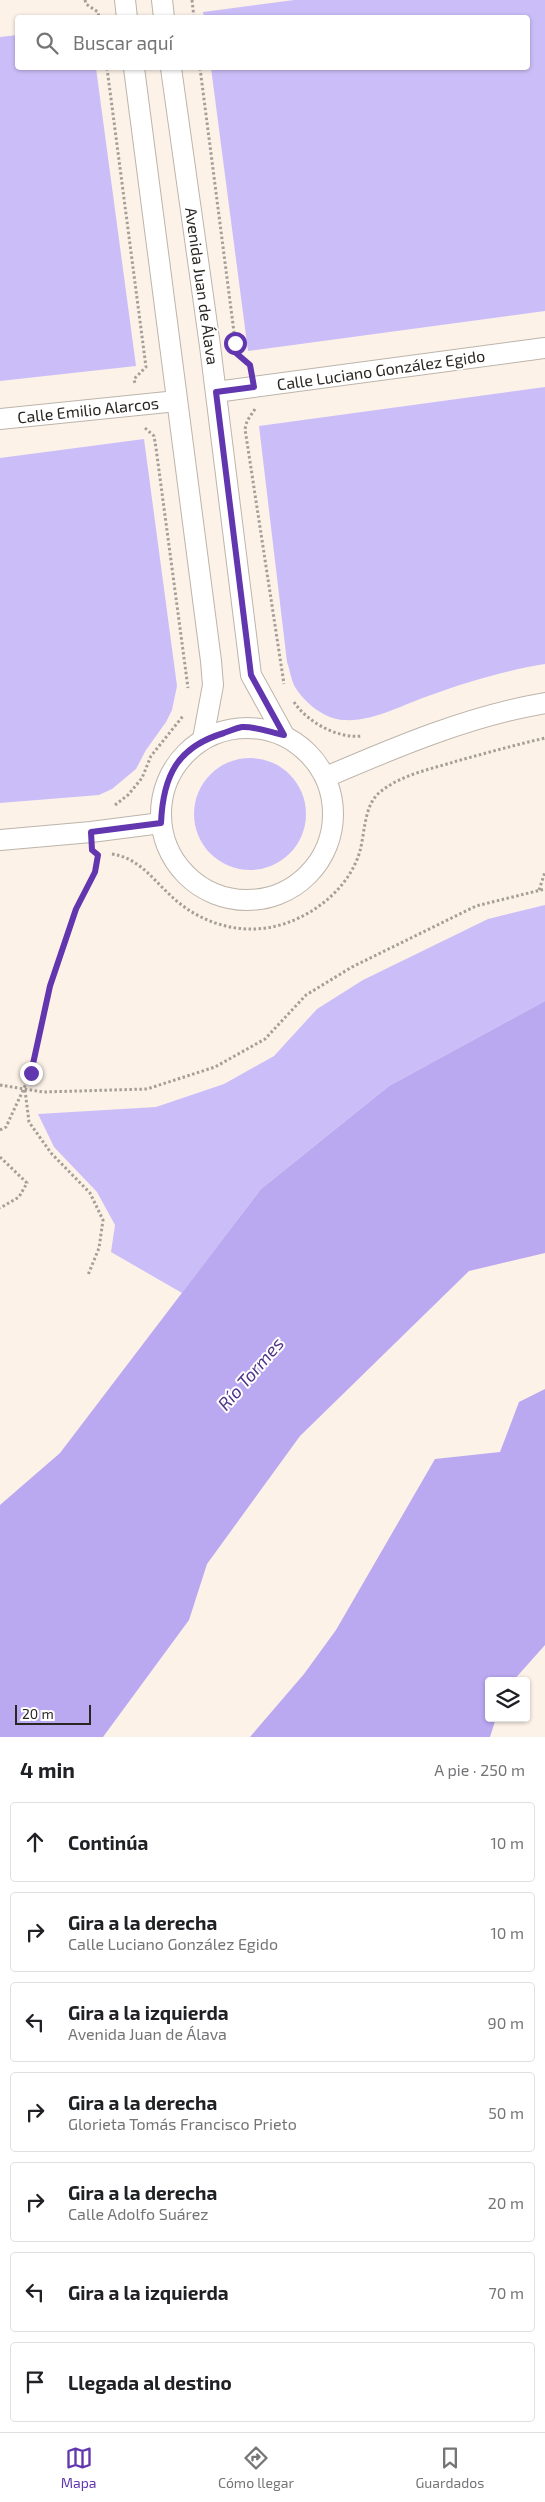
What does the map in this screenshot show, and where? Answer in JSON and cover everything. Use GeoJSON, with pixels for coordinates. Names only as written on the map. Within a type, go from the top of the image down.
{"type":"FeatureCollection","features":[{"type":"Feature","properties":{"kind":"street"},"geometry":{"type":"LineString","coordinates":[[125,0],[127,15]]}},
{"type":"Feature","properties":{"kind":"street"},"geometry":{"type":"LineString","coordinates":[[162,0],[164,15]]}},
{"type":"Feature","properties":{"kind":"street"},"geometry":{"type":"LineString","coordinates":[[134,70],[212,661],[213,686],[203,740]]}},
{"type":"Feature","properties":{"kind":"street","name":"Avenida Juan de Álava"},"geometry":{"type":"LineString","coordinates":[[171,70],[216,392],[251,675],[284,735]]}},
{"type":"Feature","properties":{"kind":"street","name":"Calle Luciano González Egido"},"geometry":{"type":"LineString","coordinates":[[216,392],[545,348]]}},
{"type":"Feature","properties":{"kind":"street","name":"Calle Emilio Alarcos"},"geometry":{"type":"LineString","coordinates":[[0,419],[177,401]]}},
{"type":"Feature","properties":{"kind":"street"},"geometry":{"type":"LineString","coordinates":[[326,776],[402,745],[523,707],[545,703]]}},
{"type":"Feature","properties":{"kind":"street"},"geometry":{"type":"LineString","coordinates":[[243,727],[284,735],[309,752],[326,776],[334,809],[330,842],[313,871],[287,891],[255,900],[222,896],[192,880],[171,855],[161,823],[162,798],[170,775],[184,755],[203,740],[243,727]]}},
{"type":"Feature","properties":{"kind":"street"},"geometry":{"type":"LineString","coordinates":[[0,840],[91,832],[161,823]]}},
{"type":"Feature","properties":{"kind":"path"},"geometry":{"type":"LineString","coordinates":[[85,0],[86,4],[98,12],[98,15]]}},
{"type":"Feature","properties":{"kind":"path"},"geometry":{"type":"LineString","coordinates":[[192,0],[194,15]]}},
{"type":"Feature","properties":{"kind":"path"},"geometry":{"type":"LineString","coordinates":[[107,70],[146,367],[134,379],[141,423],[154,436],[188,690]]}},
{"type":"Feature","properties":{"kind":"path"},"geometry":{"type":"LineString","coordinates":[[200,70],[236,353],[250,365],[254,387],[256,411],[247,421],[245,428],[284,686]]}},
{"type":"Feature","properties":{"kind":"path"},"geometry":{"type":"LineString","coordinates":[[293,700],[302,714],[327,729],[356,736],[364,735]]}},
{"type":"Feature","properties":{"kind":"path"},"geometry":{"type":"LineString","coordinates":[[114,806],[128,795],[142,778],[151,756],[187,709]]}},
{"type":"Feature","properties":{"kind":"path"},"geometry":{"type":"LineString","coordinates":[[91,832],[92,850],[98,855],[113,854],[140,864],[184,908],[205,920],[225,926],[250,930],[273,927],[294,920],[317,908],[340,888],[359,854],[371,804],[379,792],[398,780],[416,774],[545,738]]}},
{"type":"Feature","properties":{"kind":"path"},"geometry":{"type":"LineString","coordinates":[[402,745],[416,774]]}},
{"type":"Feature","properties":{"kind":"path"},"geometry":{"type":"LineString","coordinates":[[0,1130],[6,1127],[25,1089],[50,986],[76,909],[95,872],[98,855]]}},
{"type":"Feature","properties":{"kind":"path"},"geometry":{"type":"LineString","coordinates":[[539,890],[545,872]]}},
{"type":"Feature","properties":{"kind":"path"},"geometry":{"type":"LineString","coordinates":[[0,1085],[43,1092],[147,1089],[215,1066],[265,1039],[306,995],[352,967],[476,906],[545,889]]}},
{"type":"Feature","properties":{"kind":"path"},"geometry":{"type":"LineString","coordinates":[[25,1089],[29,1122],[51,1153],[90,1193],[103,1220],[98,1248],[88,1274]]}},
{"type":"Feature","properties":{"kind":"path"},"geometry":{"type":"LineString","coordinates":[[0,1157],[27,1183],[19,1197],[0,1208]]}},
{"type":"Feature","properties":{"kind":"shaded area"},"geometry":{"type":"Polygon","coordinates":[[[294,0],[545,0],[545,311],[248,351],[211,70],[530,70],[530,15],[204,15],[203,12],[294,0]]]}},
{"type":"Feature","properties":{"kind":"shaded area"},"geometry":{"type":"Polygon","coordinates":[[[15,35],[15,70],[96,70],[136,366],[0,381],[0,37],[15,35]]]}},
{"type":"Feature","properties":{"kind":"shaded area"},"geometry":{"type":"Polygon","coordinates":[[[545,387],[545,664],[473,681],[388,712],[366,718],[355,720],[337,719],[329,717],[316,709],[304,699],[295,687],[287,662],[259,426],[545,387]]]}},
{"type":"Feature","properties":{"kind":"shaded area"},"geometry":{"type":"Polygon","coordinates":[[[144,439],[177,686],[172,710],[136,769],[112,789],[99,795],[0,803],[0,458],[144,439]]]}},
{"type":"Feature","properties":{"kind":"shaded area"},"geometry":{"type":"Polygon","coordinates":[[[250,758],[272,762],[290,774],[302,792],[306,814],[302,836],[290,854],[272,866],[250,870],[228,866],[210,854],[198,836],[194,814],[198,792],[210,774],[228,762],[250,758]]]}},
{"type":"Feature","properties":{"kind":"shaded area"},"geometry":{"type":"Polygon","coordinates":[[[545,905],[545,1001],[389,1086],[261,1189],[182,1293],[111,1252],[115,1225],[97,1192],[54,1147],[38,1114],[156,1107],[224,1084],[274,1056],[317,1009],[363,980],[488,919],[545,905]]]}},
{"type":"Feature","properties":{"kind":"water","name":"Río Tormes"},"geometry":{"type":"Polygon","coordinates":[[[545,1001],[545,1253],[469,1271],[300,1436],[207,1564],[189,1620],[103,1737],[0,1737],[0,1505],[60,1453],[261,1189],[389,1086],[545,1001]]]}},
{"type":"Feature","properties":{"kind":"water"},"geometry":{"type":"Polygon","coordinates":[[[545,1389],[545,1645],[517,1677],[485,1677],[485,1722],[495,1722],[490,1737],[250,1737],[304,1674],[336,1630],[435,1459],[500,1452],[519,1402],[545,1389]]]}},
{"type":"Feature","properties":{"kind":"route"},"geometry":{"type":"LineString","coordinates":[[31,1073],[50,986],[76,909],[95,872],[98,855],[92,850],[91,832],[161,823],[162,798],[170,775],[184,755],[203,740],[243,727],[284,735],[251,675],[216,392],[254,387],[250,365],[236,353],[235,343]]}}]}
